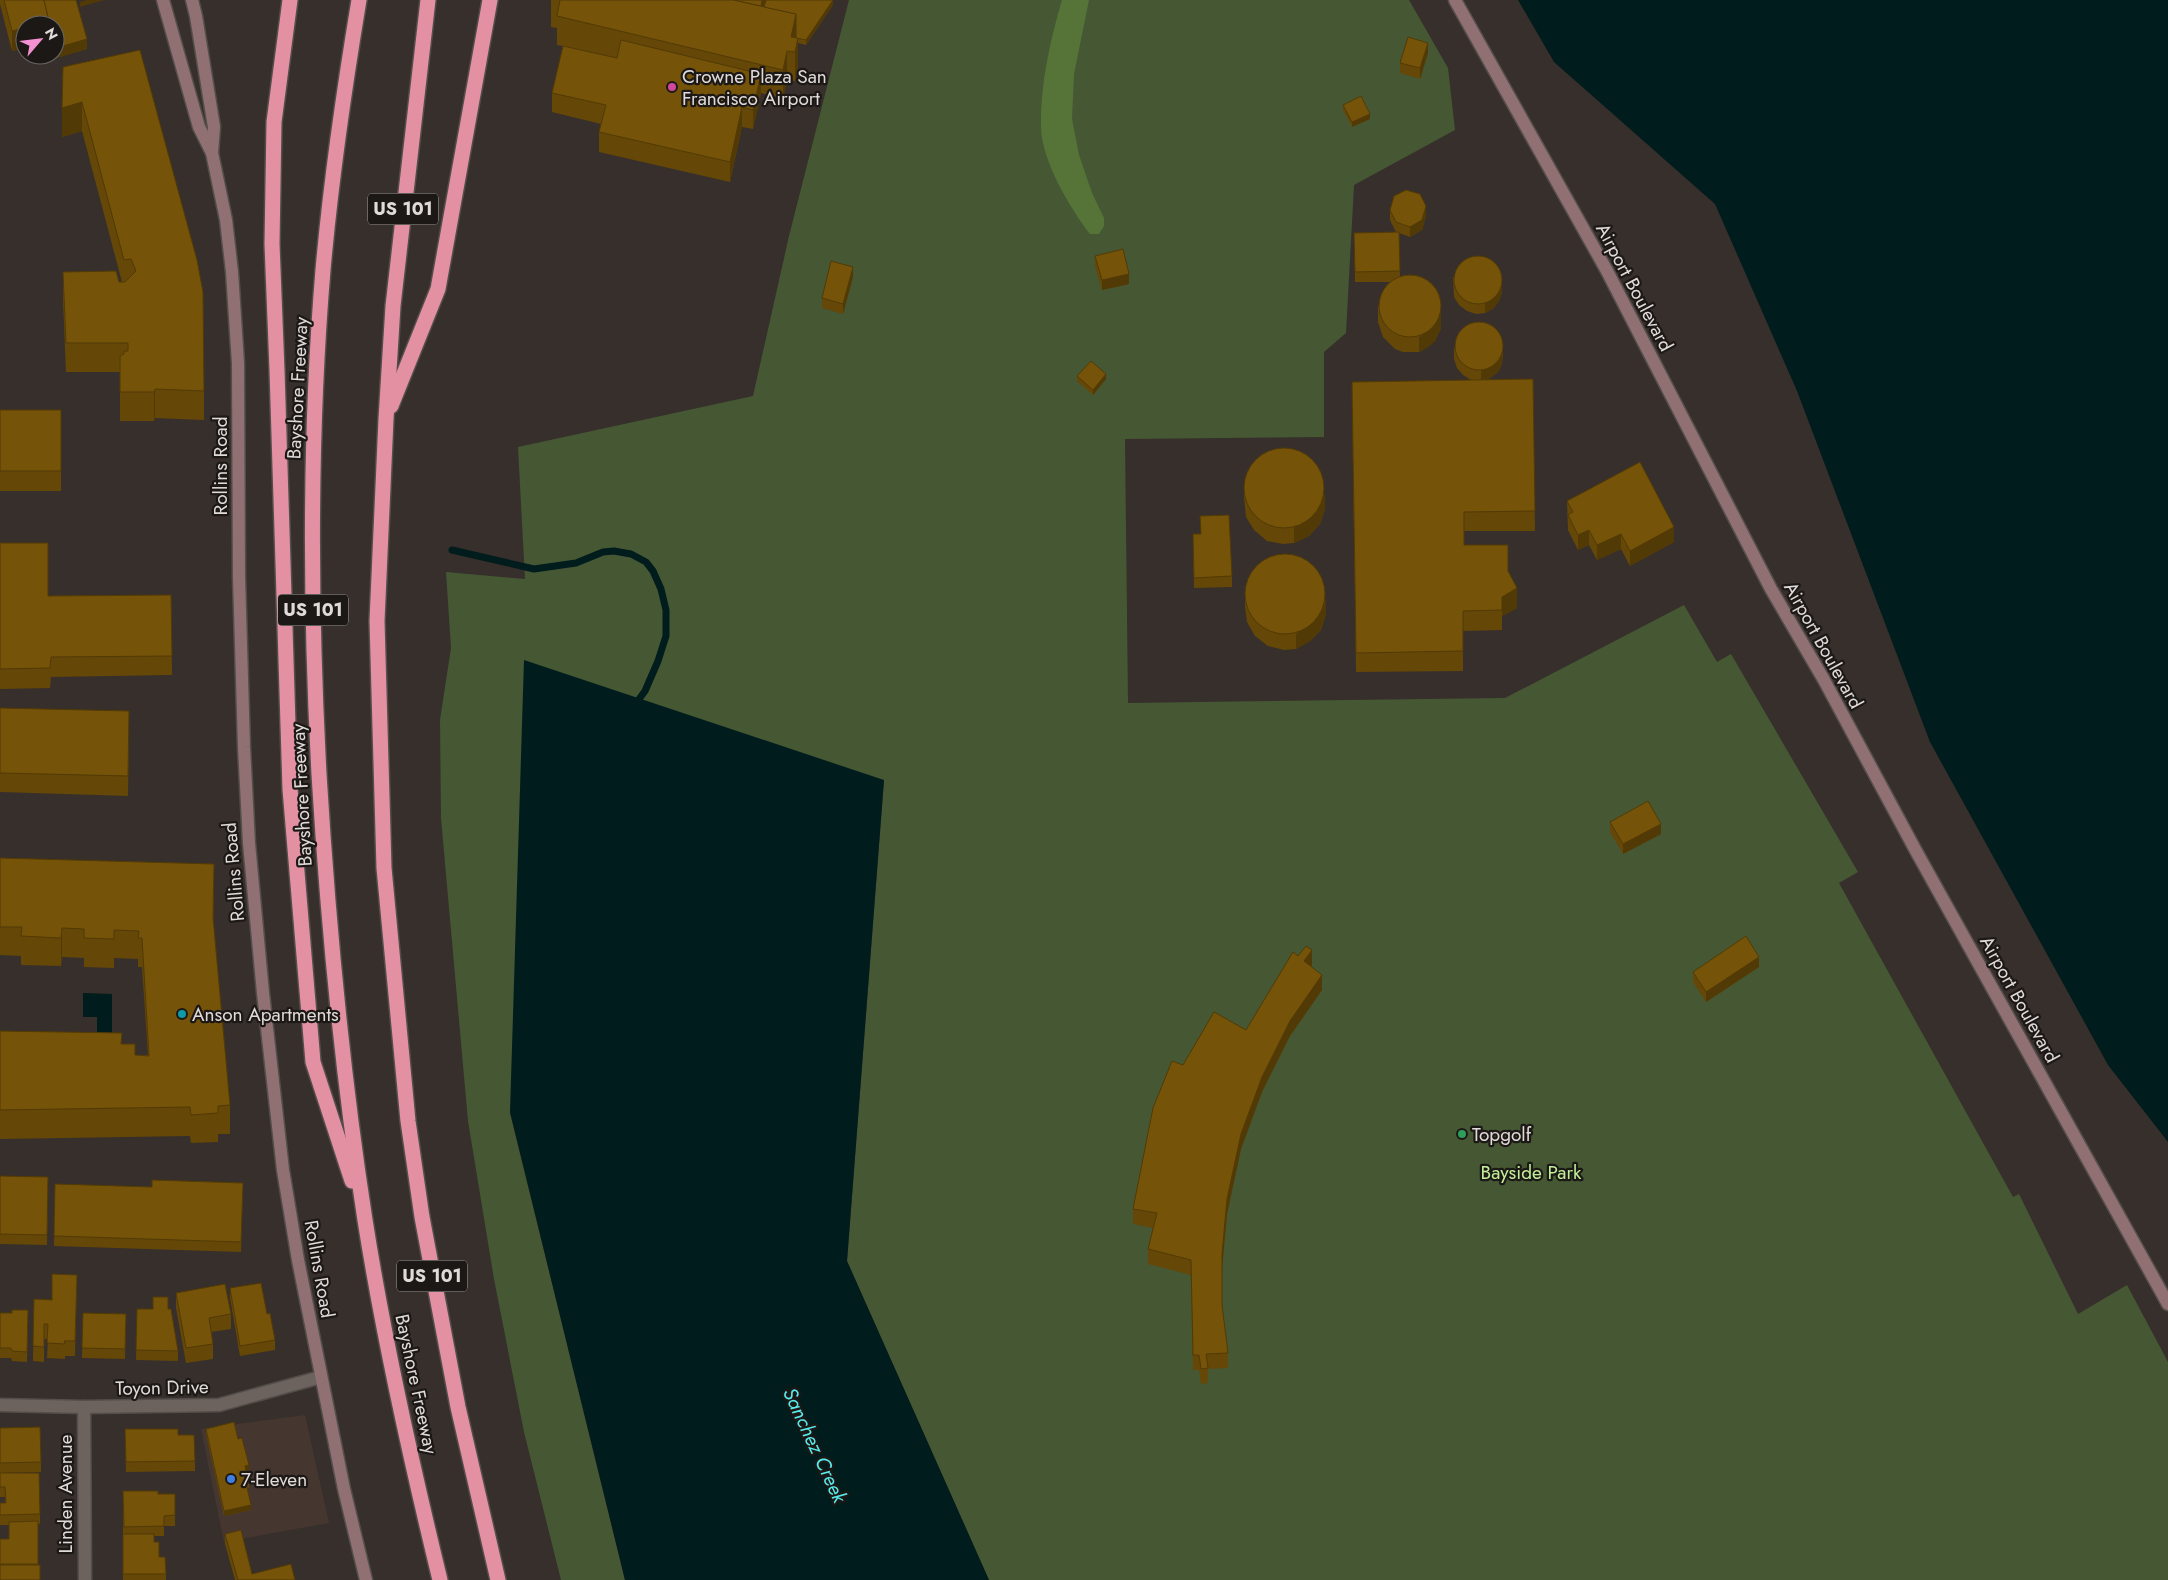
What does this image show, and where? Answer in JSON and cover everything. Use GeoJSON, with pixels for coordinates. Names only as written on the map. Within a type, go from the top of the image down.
{"type":"FeatureCollection","features":[{"type":"Feature","properties":{"kind":"highway"},"geometry":{"type":"LineString","coordinates":[[290,0],[274,122],[272,244],[278,370],[290,789],[314,1062],[365,1220]]}},
{"type":"Feature","properties":{"kind":"highway","name":"Bayshore Freeway"},"geometry":{"type":"LineString","coordinates":[[359,0],[343,101],[324,269],[314,441],[313,651],[328,898],[340,1031],[365,1220],[401,1414],[440,1580]]}},
{"type":"Feature","properties":{"kind":"highway","name":"Bayshore Freeway"},"geometry":{"type":"LineString","coordinates":[[428,0],[410,138],[393,306],[386,419],[377,621],[384,868],[408,1120],[424,1226],[458,1407],[498,1580]]}},
{"type":"Feature","properties":{"kind":"highway"},"geometry":{"type":"LineString","coordinates":[[386,419],[438,289],[490,0]]}},
{"type":"Feature","properties":{"kind":"street","name":"Rollins Road"},"geometry":{"type":"LineString","coordinates":[[163,0],[199,127],[212,153],[226,220],[238,363],[243,738],[256,920],[283,1170],[320,1377],[366,1580]]}},
{"type":"Feature","properties":{"kind":"street","name":"Rollins Road"},"geometry":{"type":"LineString","coordinates":[[192,0],[214,126],[212,153]]}},
{"type":"Feature","properties":{"kind":"street","name":"Airport Boulevard"},"geometry":{"type":"LineString","coordinates":[[1455,0],[1607,271],[1771,588],[1824,680],[1916,851],[2168,1304]]}},
{"type":"Feature","properties":{"kind":"street","name":"Toyon Drive"},"geometry":{"type":"LineString","coordinates":[[0,1405],[84,1407],[219,1405],[320,1377]]}},
{"type":"Feature","properties":{"kind":"street","name":"Linden Avenue"},"geometry":{"type":"LineString","coordinates":[[84,1407],[85,1580]]}},
{"type":"Feature","properties":{"kind":"shaded area"},"geometry":{"type":"Polygon","coordinates":[[[305,1415],[329,1523],[224,1542],[201,1429],[305,1415]]]}},
{"type":"Feature","properties":{"kind":"green space","name":"Bayside Park"},"geometry":{"type":"Polygon","coordinates":[[[849,0],[1409,0],[1448,68],[1455,130],[1354,185],[1346,333],[1324,352],[1324,437],[1125,439],[1128,703],[1505,698],[1684,605],[1717,662],[1731,654],[1858,872],[1839,883],[2013,1197],[2019,1194],[2078,1314],[2127,1285],[2168,1362],[2168,1580],[989,1580],[847,1261],[884,780],[510,1113],[625,1580],[561,1580],[524,1432],[494,1279],[468,1121],[441,818],[440,720],[451,648],[446,572],[525,579],[518,447],[753,396],[789,236],[849,0]]]}},
{"type":"Feature","properties":{"kind":"green space"},"geometry":{"type":"Polygon","coordinates":[[[1062,0],[1089,0],[1074,74],[1072,119],[1079,155],[1092,193],[1104,218],[1104,226],[1099,234],[1090,234],[1066,198],[1046,155],[1043,141],[1041,112],[1044,79],[1062,0]]]}},
{"type":"Feature","properties":{"kind":"water"},"geometry":{"type":"Polygon","coordinates":[[[1518,0],[2168,0],[2168,1142],[2108,1065],[1930,742],[1797,391],[1715,204],[1554,62],[1518,0]]]}},
{"type":"Feature","properties":{"kind":"water"},"geometry":{"type":"Polygon","coordinates":[[[524,660],[884,780],[847,1261],[989,1580],[625,1580],[510,1112],[524,660]]]}},
{"type":"Feature","properties":{"kind":"water"},"geometry":{"type":"Polygon","coordinates":[[[83,993],[112,994],[112,1039],[97,1038],[97,1017],[83,1017],[83,993]]]}},
{"type":"Feature","properties":{"kind":"building"},"geometry":{"type":"Polygon","coordinates":[[[4,0],[44,0],[48,15],[15,15],[15,30],[12,31],[4,0]]]}},
{"type":"Feature","properties":{"kind":"building"},"geometry":{"type":"Polygon","coordinates":[[[44,0],[76,0],[87,39],[65,45],[65,15],[48,15],[44,0]]]}},
{"type":"Feature","properties":{"kind":"building"},"geometry":{"type":"Polygon","coordinates":[[[560,0],[734,0],[796,14],[791,37],[798,38],[795,52],[787,51],[783,70],[557,16],[560,0]]]}},
{"type":"Feature","properties":{"kind":"building"},"geometry":{"type":"Polygon","coordinates":[[[734,0],[762,0],[761,6],[734,0]]]}},
{"type":"Feature","properties":{"kind":"building"},"geometry":{"type":"Polygon","coordinates":[[[766,0],[833,0],[806,40],[796,38],[796,14],[764,7],[766,0]]]}},
{"type":"Feature","properties":{"kind":"building"},"geometry":{"type":"Polygon","coordinates":[[[1408,37],[1428,43],[1420,68],[1400,63],[1408,37]]]}},
{"type":"Feature","properties":{"kind":"building"},"geometry":{"type":"Polygon","coordinates":[[[621,40],[761,74],[753,110],[742,107],[730,162],[599,132],[606,105],[552,93],[563,46],[617,58],[621,40]]]}},
{"type":"Feature","properties":{"kind":"building"},"geometry":{"type":"Polygon","coordinates":[[[140,50],[197,260],[203,292],[204,391],[155,389],[154,392],[120,392],[120,356],[124,354],[124,351],[128,351],[128,343],[66,343],[63,272],[116,271],[119,282],[125,282],[136,271],[131,259],[124,260],[82,102],[62,108],[63,67],[140,50]]]}},
{"type":"Feature","properties":{"kind":"building"},"geometry":{"type":"Polygon","coordinates":[[[1361,96],[1370,114],[1352,122],[1343,105],[1361,96]]]}},
{"type":"Feature","properties":{"kind":"building"},"geometry":{"type":"Polygon","coordinates":[[[1406,190],[1420,194],[1426,206],[1422,220],[1410,227],[1396,222],[1390,210],[1394,196],[1406,190]]]}},
{"type":"Feature","properties":{"kind":"building"},"geometry":{"type":"Polygon","coordinates":[[[1399,232],[1400,271],[1355,272],[1354,233],[1399,232]]]}},
{"type":"Feature","properties":{"kind":"building"},"geometry":{"type":"Polygon","coordinates":[[[1123,249],[1129,274],[1102,280],[1095,256],[1123,249]]]}},
{"type":"Feature","properties":{"kind":"building"},"geometry":{"type":"Polygon","coordinates":[[[1473,256],[1483,256],[1495,263],[1502,275],[1502,285],[1495,297],[1483,304],[1473,304],[1465,300],[1458,293],[1454,285],[1454,275],[1458,267],[1465,260],[1473,256]]]}},
{"type":"Feature","properties":{"kind":"building"},"geometry":{"type":"Polygon","coordinates":[[[831,261],[853,267],[843,304],[822,298],[831,261]]]}},
{"type":"Feature","properties":{"kind":"building"},"geometry":{"type":"Polygon","coordinates":[[[1404,275],[1416,275],[1432,284],[1439,294],[1441,306],[1439,318],[1432,328],[1416,337],[1404,337],[1393,332],[1384,323],[1379,312],[1379,300],[1384,289],[1393,280],[1404,275]]]}},
{"type":"Feature","properties":{"kind":"building"},"geometry":{"type":"Polygon","coordinates":[[[1474,322],[1484,322],[1493,326],[1499,332],[1502,337],[1502,355],[1493,366],[1484,370],[1474,370],[1465,366],[1459,360],[1455,351],[1455,341],[1459,332],[1465,326],[1474,322]]]}},
{"type":"Feature","properties":{"kind":"building"},"geometry":{"type":"Polygon","coordinates":[[[1091,361],[1106,374],[1093,390],[1077,376],[1091,361]]]}},
{"type":"Feature","properties":{"kind":"building"},"geometry":{"type":"Polygon","coordinates":[[[1533,379],[1535,511],[1464,512],[1464,545],[1508,545],[1508,571],[1517,588],[1502,597],[1502,610],[1463,611],[1463,651],[1356,653],[1352,382],[1533,379]]]}},
{"type":"Feature","properties":{"kind":"building"},"geometry":{"type":"Polygon","coordinates":[[[0,410],[61,410],[61,471],[0,471],[0,410]]]}},
{"type":"Feature","properties":{"kind":"building"},"geometry":{"type":"Polygon","coordinates":[[[1276,448],[1292,448],[1313,459],[1324,480],[1324,496],[1313,517],[1292,528],[1276,528],[1262,522],[1250,510],[1244,496],[1244,480],[1250,466],[1262,454],[1276,448]]]}},
{"type":"Feature","properties":{"kind":"building"},"geometry":{"type":"Polygon","coordinates":[[[1640,462],[1674,527],[1630,551],[1621,534],[1597,545],[1589,530],[1578,535],[1568,515],[1573,512],[1567,501],[1640,462]]]}},
{"type":"Feature","properties":{"kind":"building"},"geometry":{"type":"Polygon","coordinates":[[[1229,515],[1232,576],[1194,578],[1193,534],[1201,534],[1200,516],[1229,515]]]}},
{"type":"Feature","properties":{"kind":"building"},"geometry":{"type":"Polygon","coordinates":[[[0,543],[48,543],[48,596],[171,595],[172,656],[51,657],[50,668],[0,669],[0,543]]]}},
{"type":"Feature","properties":{"kind":"building"},"geometry":{"type":"Polygon","coordinates":[[[1277,554],[1293,554],[1314,565],[1325,586],[1325,602],[1314,623],[1293,634],[1277,634],[1263,628],[1251,616],[1245,602],[1245,586],[1251,572],[1263,560],[1277,554]]]}},
{"type":"Feature","properties":{"kind":"building"},"geometry":{"type":"Polygon","coordinates":[[[0,708],[129,711],[128,776],[0,773],[0,708]]]}},
{"type":"Feature","properties":{"kind":"building"},"geometry":{"type":"Polygon","coordinates":[[[1648,801],[1661,824],[1623,844],[1610,822],[1648,801]]]}},
{"type":"Feature","properties":{"kind":"building","name":"Anson Apartments"},"geometry":{"type":"Polygon","coordinates":[[[0,858],[214,864],[213,917],[230,1105],[218,1106],[218,1113],[191,1115],[190,1107],[0,1110],[0,1031],[122,1033],[121,1044],[135,1044],[135,1055],[149,1056],[142,938],[138,938],[139,931],[114,930],[114,939],[84,938],[84,929],[62,928],[61,938],[21,936],[22,927],[0,927],[0,858]]]}},
{"type":"Feature","properties":{"kind":"building"},"geometry":{"type":"Polygon","coordinates":[[[1746,936],[1759,957],[1706,992],[1693,972],[1746,936]]]}},
{"type":"Feature","properties":{"kind":"building"},"geometry":{"type":"Polygon","coordinates":[[[1306,946],[1312,950],[1304,961],[1322,975],[1290,1021],[1262,1077],[1241,1134],[1227,1199],[1222,1254],[1222,1305],[1228,1353],[1206,1354],[1208,1368],[1201,1369],[1199,1355],[1193,1355],[1191,1260],[1148,1249],[1157,1213],[1133,1209],[1153,1108],[1172,1061],[1183,1065],[1214,1012],[1246,1030],[1293,952],[1298,956],[1306,946]]]}},
{"type":"Feature","properties":{"kind":"building"},"geometry":{"type":"Polygon","coordinates":[[[0,1176],[48,1177],[47,1235],[0,1234],[0,1176]]]}},
{"type":"Feature","properties":{"kind":"building"},"geometry":{"type":"Polygon","coordinates":[[[152,1180],[243,1183],[241,1242],[54,1236],[55,1184],[152,1187],[152,1180]]]}},
{"type":"Feature","properties":{"kind":"building"},"geometry":{"type":"Polygon","coordinates":[[[52,1274],[77,1275],[75,1341],[64,1341],[65,1344],[47,1343],[48,1324],[44,1324],[44,1347],[33,1346],[34,1299],[52,1300],[52,1274]]]}},
{"type":"Feature","properties":{"kind":"building"},"geometry":{"type":"Polygon","coordinates":[[[261,1283],[267,1314],[270,1313],[275,1340],[240,1346],[230,1288],[261,1283]]]}},
{"type":"Feature","properties":{"kind":"building"},"geometry":{"type":"Polygon","coordinates":[[[225,1284],[231,1314],[209,1318],[213,1344],[186,1348],[176,1293],[225,1284]]]}},
{"type":"Feature","properties":{"kind":"building"},"geometry":{"type":"Polygon","coordinates":[[[153,1297],[168,1297],[168,1309],[171,1309],[178,1351],[136,1350],[137,1309],[153,1309],[153,1297]]]}},
{"type":"Feature","properties":{"kind":"building"},"geometry":{"type":"Polygon","coordinates":[[[12,1310],[28,1310],[27,1352],[12,1351],[11,1348],[0,1348],[0,1313],[12,1313],[12,1310]]]}},
{"type":"Feature","properties":{"kind":"building"},"geometry":{"type":"Polygon","coordinates":[[[83,1313],[126,1314],[125,1349],[82,1348],[83,1313]]]}},
{"type":"Feature","properties":{"kind":"building","name":"7-Eleven"},"geometry":{"type":"Polygon","coordinates":[[[234,1422],[238,1439],[242,1438],[249,1465],[245,1466],[249,1483],[246,1483],[251,1505],[224,1511],[206,1429],[234,1422]]]}},
{"type":"Feature","properties":{"kind":"building"},"geometry":{"type":"Polygon","coordinates":[[[40,1427],[41,1462],[0,1463],[0,1428],[40,1427]]]}},
{"type":"Feature","properties":{"kind":"building"},"geometry":{"type":"Polygon","coordinates":[[[125,1429],[178,1429],[178,1435],[194,1435],[195,1461],[126,1462],[125,1429]]]}},
{"type":"Feature","properties":{"kind":"building"},"geometry":{"type":"Polygon","coordinates":[[[0,1473],[39,1473],[40,1514],[0,1515],[0,1503],[6,1503],[5,1487],[0,1487],[0,1473]]]}},
{"type":"Feature","properties":{"kind":"building"},"geometry":{"type":"Polygon","coordinates":[[[123,1491],[158,1491],[158,1494],[175,1494],[175,1515],[164,1516],[164,1526],[124,1527],[123,1491]]]}},
{"type":"Feature","properties":{"kind":"building"},"geometry":{"type":"Polygon","coordinates":[[[38,1521],[38,1564],[0,1564],[0,1539],[9,1539],[9,1522],[38,1521]]]}},
{"type":"Feature","properties":{"kind":"building"},"geometry":{"type":"Polygon","coordinates":[[[241,1530],[252,1574],[291,1564],[295,1580],[238,1580],[225,1534],[241,1530]]]}},
{"type":"Feature","properties":{"kind":"building"},"geometry":{"type":"Polygon","coordinates":[[[123,1534],[154,1534],[154,1542],[159,1542],[159,1557],[165,1557],[166,1574],[123,1574],[123,1534]]]}},
{"type":"Feature","properties":{"kind":"building"},"geometry":{"type":"Polygon","coordinates":[[[0,1565],[40,1565],[40,1580],[0,1580],[0,1565]]]}},
{"type":"Feature","properties":{"kind":"waterway","name":"Sanchez Creek"},"geometry":{"type":"LineString","coordinates":[[452,550],[534,569],[576,563],[603,552],[614,551],[631,554],[646,562],[653,571],[661,589],[666,610],[666,636],[645,691],[634,706]]}},
{"type":"Feature","properties":{"kind":"place","name":"Crowne Plaza San Francisco Airport"},"geometry":{"type":"Point","coordinates":[672,87]}},
{"type":"Feature","properties":{"kind":"place","name":"Anson Apartments"},"geometry":{"type":"Point","coordinates":[182,1014]}},
{"type":"Feature","properties":{"kind":"place","name":"Topgolf"},"geometry":{"type":"Point","coordinates":[1462,1134]}},
{"type":"Feature","properties":{"kind":"place","name":"7-Eleven"},"geometry":{"type":"Point","coordinates":[231,1479]}}]}
